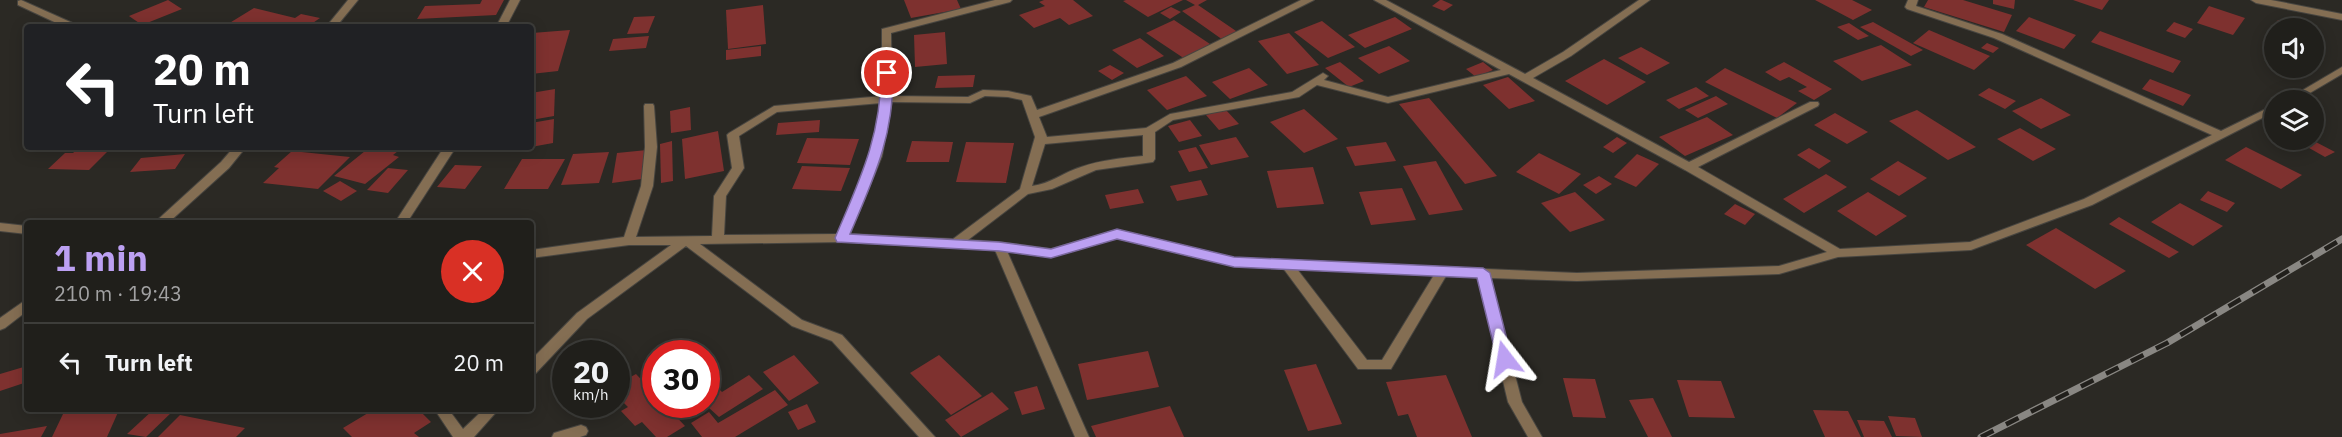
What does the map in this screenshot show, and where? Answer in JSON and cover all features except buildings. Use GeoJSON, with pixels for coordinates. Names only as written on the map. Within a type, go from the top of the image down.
{"type":"FeatureCollection","features":[{"type":"Feature","properties":{"kind":"street"},"geometry":{"type":"LineString","coordinates":[[333,24],[353,0]]}},
{"type":"Feature","properties":{"kind":"street"},"geometry":{"type":"LineString","coordinates":[[503,24],[515,0]]}},
{"type":"Feature","properties":{"kind":"street"},"geometry":{"type":"LineString","coordinates":[[842,238],[876,156],[887,99],[885,31],[1007,0]]}},
{"type":"Feature","properties":{"kind":"street"},"geometry":{"type":"LineString","coordinates":[[1034,115],[1176,65],[1236,38],[1261,21],[1309,0]]}},
{"type":"Feature","properties":{"kind":"street"},"geometry":{"type":"LineString","coordinates":[[1379,0],[1689,167],[1838,253]]}},
{"type":"Feature","properties":{"kind":"street"},"geometry":{"type":"LineString","coordinates":[[1524,79],[1567,54],[1645,0]]}},
{"type":"Feature","properties":{"kind":"street"},"geometry":{"type":"LineString","coordinates":[[1912,0],[1910,7],[1998,36],[2221,135]]}},
{"type":"Feature","properties":{"kind":"street"},"geometry":{"type":"LineString","coordinates":[[2256,0],[2342,17]]}},
{"type":"Feature","properties":{"kind":"street"},"geometry":{"type":"LineString","coordinates":[[22,1],[67,24]]}},
{"type":"Feature","properties":{"kind":"street"},"geometry":{"type":"LineString","coordinates":[[2308,90],[2342,70]]}},
{"type":"Feature","properties":{"kind":"street"},"geometry":{"type":"LineString","coordinates":[[1040,141],[1149,130],[1170,117],[1295,95],[1320,79],[1388,100],[1510,71]]}},
{"type":"Feature","properties":{"kind":"street"},"geometry":{"type":"LineString","coordinates":[[718,240],[720,196],[738,168],[733,135],[774,109],[887,99],[970,100],[983,93],[1028,98],[1041,136],[1025,191]]}},
{"type":"Feature","properties":{"kind":"street"},"geometry":{"type":"LineString","coordinates":[[1689,167],[1814,104]]}},
{"type":"Feature","properties":{"kind":"street"},"geometry":{"type":"LineString","coordinates":[[629,241],[647,186],[651,147],[649,106]]}},
{"type":"Feature","properties":{"kind":"street"},"geometry":{"type":"LineString","coordinates":[[534,254],[629,241],[842,238],[999,246],[1051,254],[1117,234],[1234,262],[1578,277],[1779,270],[1838,253],[1971,246],[2088,202],[2264,113]]}},
{"type":"Feature","properties":{"kind":"street"},"geometry":{"type":"LineString","coordinates":[[955,244],[1025,191],[1046,190],[1077,172],[1098,166],[1149,159],[1149,130]]}},
{"type":"Feature","properties":{"kind":"street"},"geometry":{"type":"LineString","coordinates":[[163,220],[225,165],[238,150]]}},
{"type":"Feature","properties":{"kind":"street"},"geometry":{"type":"LineString","coordinates":[[403,220],[448,150]]}},
{"type":"Feature","properties":{"kind":"street"},"geometry":{"type":"LineString","coordinates":[[0,227],[24,230]]}},
{"type":"Feature","properties":{"kind":"street"},"geometry":{"type":"LineString","coordinates":[[534,366],[582,316],[686,240]]}},
{"type":"Feature","properties":{"kind":"street"},"geometry":{"type":"LineString","coordinates":[[686,240],[797,323],[837,338],[928,437]]}},
{"type":"Feature","properties":{"kind":"street"},"geometry":{"type":"LineString","coordinates":[[999,246],[1082,437]]}},
{"type":"Feature","properties":{"kind":"street"},"geometry":{"type":"LineString","coordinates":[[1286,264],[1363,365],[1386,365],[1443,271]]}},
{"type":"Feature","properties":{"kind":"street"},"geometry":{"type":"LineString","coordinates":[[1483,273],[1515,402],[1534,437]]}},
{"type":"Feature","properties":{"kind":"street"},"geometry":{"type":"LineString","coordinates":[[0,325],[24,306]]}},
{"type":"Feature","properties":{"kind":"street"},"geometry":{"type":"LineString","coordinates":[[444,412],[463,437],[490,412]]}},
{"type":"Feature","properties":{"kind":"street"},"geometry":{"type":"LineString","coordinates":[[559,437],[581,431]]}},
{"type":"Feature","properties":{"kind":"railway"},"geometry":{"type":"LineString","coordinates":[[1981,437],[2167,343],[2342,239]]}},
{"type":"Feature","properties":{"kind":"route"},"geometry":{"type":"LineString","coordinates":[[887,73],[887,99],[876,156],[842,238],[999,246],[1051,254],[1117,234],[1234,262],[1483,273],[1505,359]]}}]}
